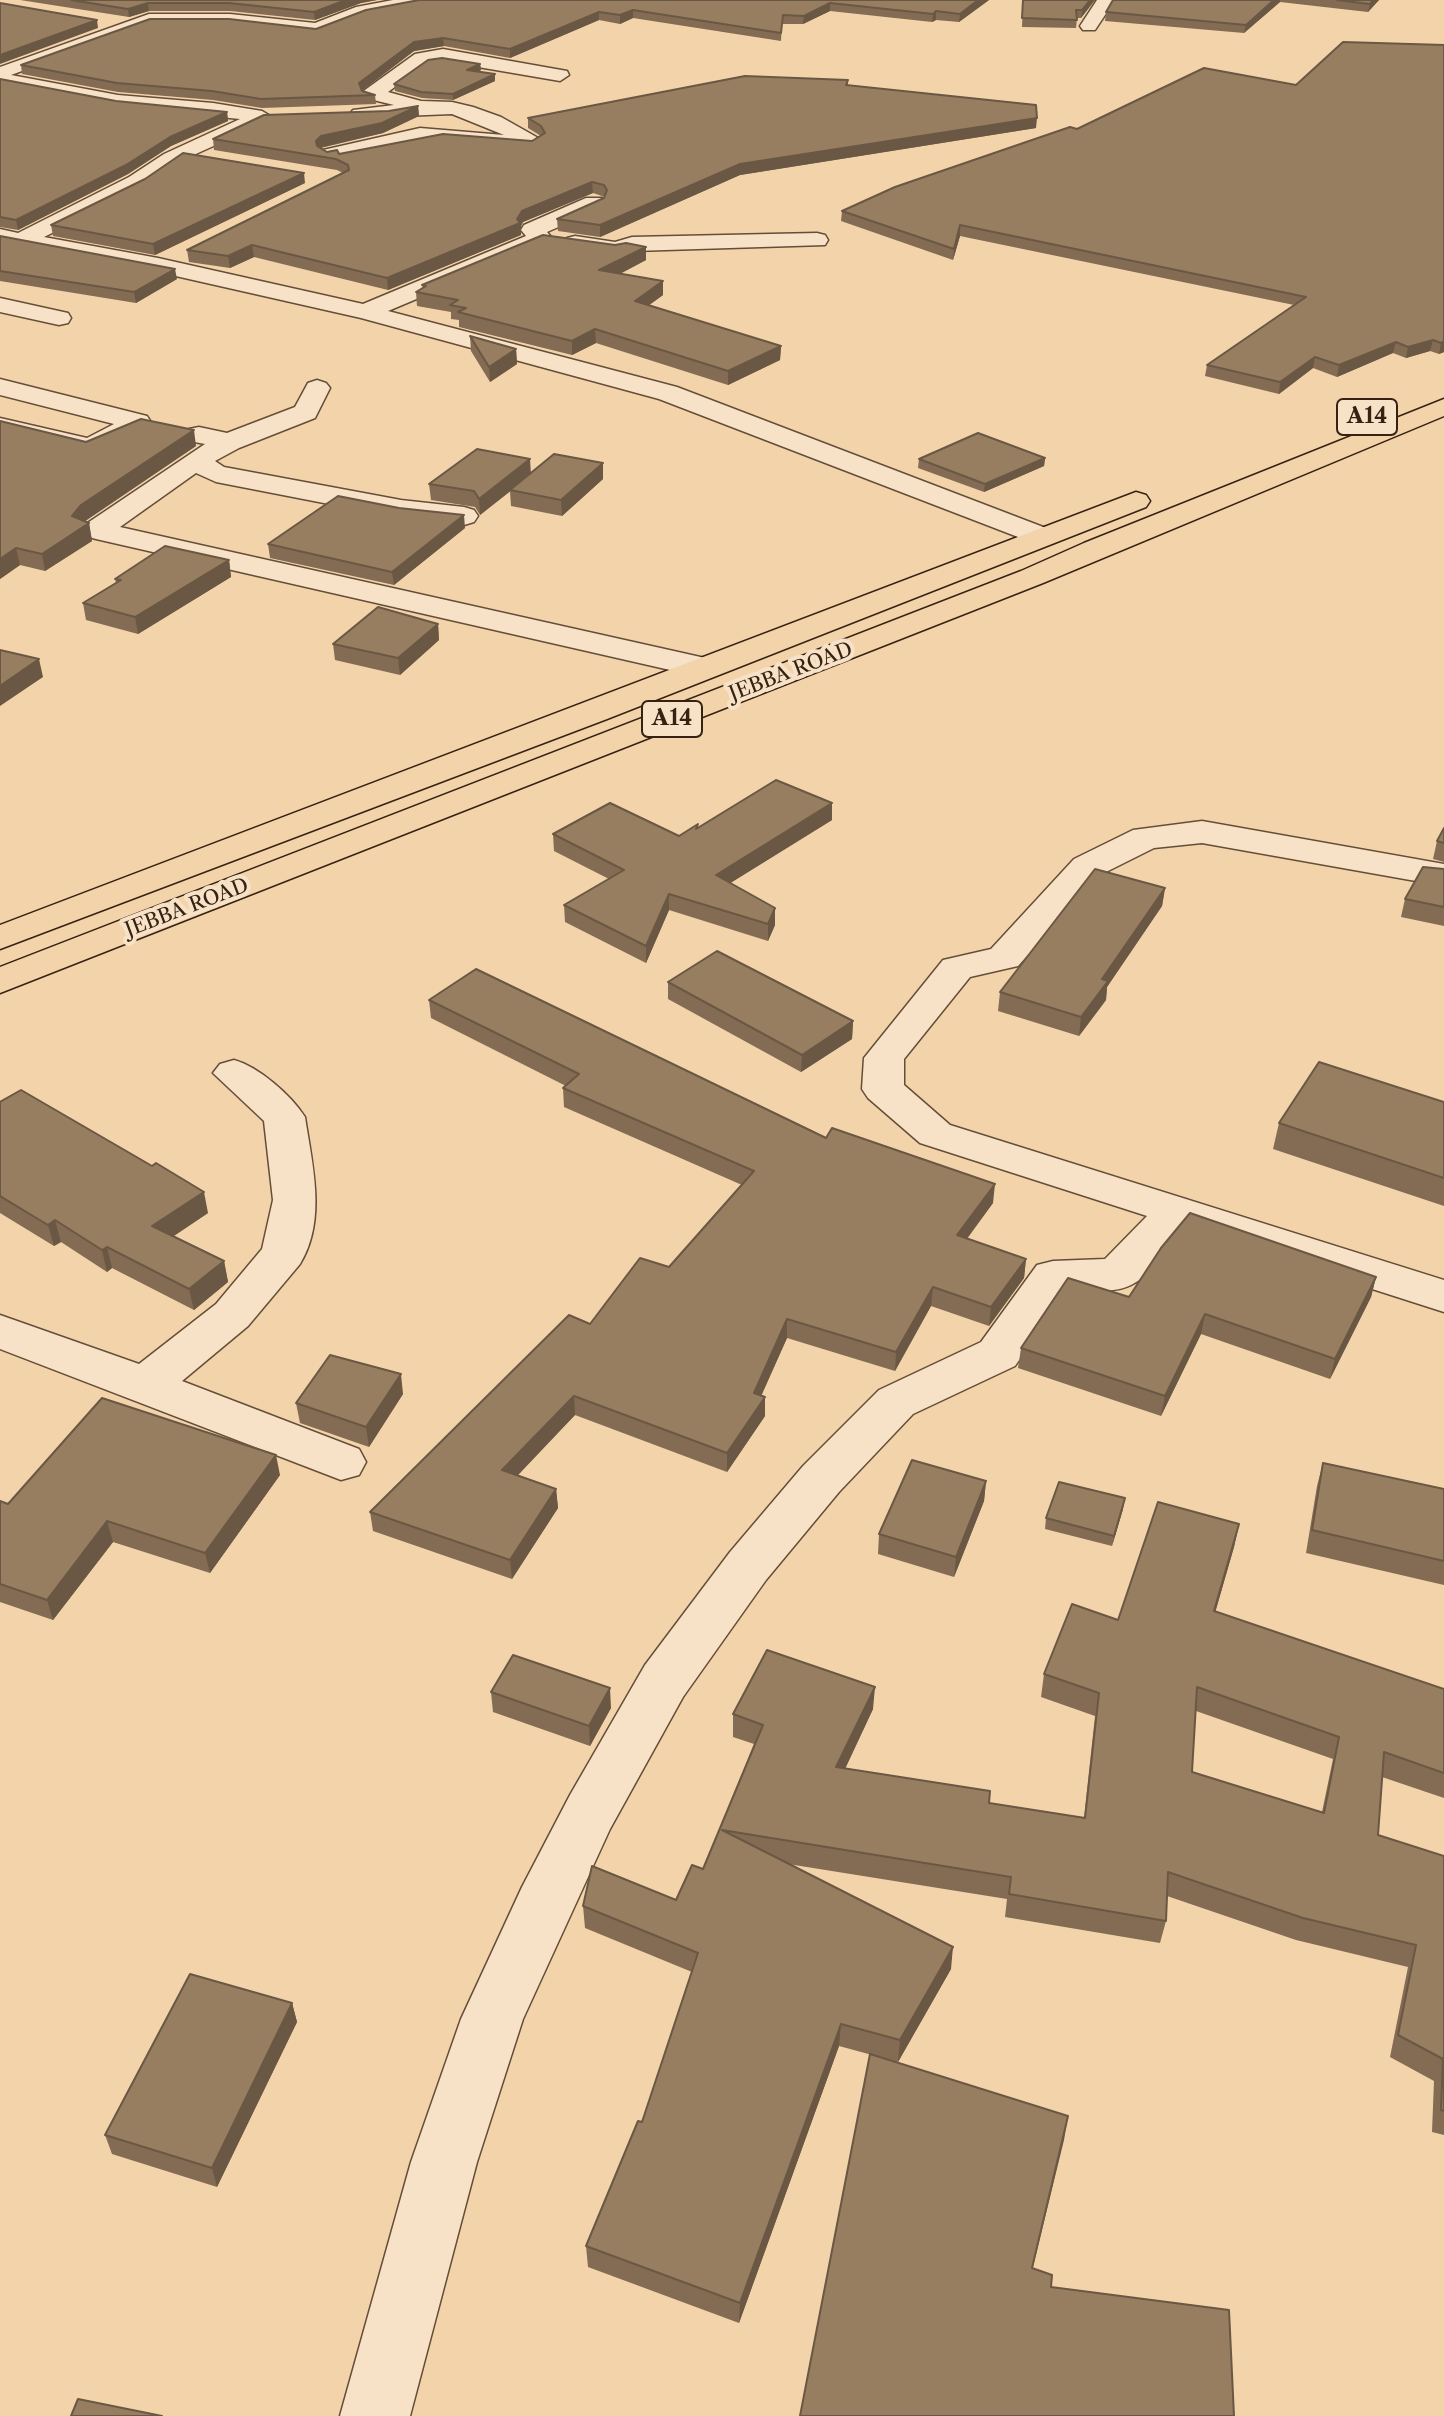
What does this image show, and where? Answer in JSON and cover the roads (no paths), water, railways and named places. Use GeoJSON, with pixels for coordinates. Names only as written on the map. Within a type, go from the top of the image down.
{"type":"FeatureCollection","features":[{"type":"Feature","properties":{"kind":"highway","name":"A14"},"geometry":{"type":"LineString","coordinates":[[1041,536],[1444,390]]}},
{"type":"Feature","properties":{"kind":"highway","name":"JEBBA ROAD"},"geometry":{"type":"LineString","coordinates":[[0,981],[1032,577],[1108,543],[1444,407]]}},
{"type":"Feature","properties":{"kind":"highway"},"geometry":{"type":"LineString","coordinates":[[0,938],[1041,536]]}},
{"type":"Feature","properties":{"kind":"street"},"geometry":{"type":"LineString","coordinates":[[0,73],[149,19],[230,19],[317,29],[362,11],[421,0]]}},
{"type":"Feature","properties":{"kind":"street"},"geometry":{"type":"LineString","coordinates":[[1089,26],[1106,0]]}},
{"type":"Feature","properties":{"kind":"street"},"geometry":{"type":"LineString","coordinates":[[99,21],[130,25]]}},
{"type":"Feature","properties":{"kind":"street"},"geometry":{"type":"LineString","coordinates":[[330,154],[420,134],[533,143],[495,120],[462,110],[372,94],[422,58],[443,55],[560,75]]}},
{"type":"Feature","properties":{"kind":"street"},"geometry":{"type":"LineString","coordinates":[[0,79],[118,101],[270,117],[180,153],[137,182],[12,238]]}},
{"type":"Feature","properties":{"kind":"street"},"geometry":{"type":"LineString","coordinates":[[336,114],[390,113],[426,106]]}},
{"type":"Feature","properties":{"kind":"street"},"geometry":{"type":"LineString","coordinates":[[180,153],[227,161]]}},
{"type":"Feature","properties":{"kind":"street"},"geometry":{"type":"LineString","coordinates":[[541,238],[532,230],[594,203]]}},
{"type":"Feature","properties":{"kind":"street"},"geometry":{"type":"LineString","coordinates":[[12,238],[158,265],[365,312],[668,393],[1041,536]]}},
{"type":"Feature","properties":{"kind":"street"},"geometry":{"type":"LineString","coordinates":[[365,312],[541,238],[616,249],[632,244],[817,240]]}},
{"type":"Feature","properties":{"kind":"street"},"geometry":{"type":"LineString","coordinates":[[158,265],[190,252]]}},
{"type":"Feature","properties":{"kind":"street"},"geometry":{"type":"LineString","coordinates":[[0,305],[59,318]]}},
{"type":"Feature","properties":{"kind":"street"},"geometry":{"type":"LineString","coordinates":[[0,387],[229,442]]}},
{"type":"Feature","properties":{"kind":"street"},"geometry":{"type":"LineString","coordinates":[[317,388],[306,412],[229,442],[195,461],[96,530],[705,668]]}},
{"type":"Feature","properties":{"kind":"street"},"geometry":{"type":"LineString","coordinates":[[0,426],[90,447],[138,422]]}},
{"type":"Feature","properties":{"kind":"street"},"geometry":{"type":"LineString","coordinates":[[195,461],[216,474],[401,509],[464,516]]}},
{"type":"Feature","properties":{"kind":"street"},"geometry":{"type":"LineString","coordinates":[[1444,875],[1202,832],[1146,838],[1087,867],[1004,958],[957,968],[884,1058],[883,1089],[935,1134],[1444,1296]]}},
{"type":"Feature","properties":{"kind":"street"},"geometry":{"type":"LineString","coordinates":[[145,1385],[232,1315],[284,1253],[295,1200],[284,1117],[234,1073]]}},
{"type":"Feature","properties":{"kind":"street"},"geometry":{"type":"LineString","coordinates":[[375,2416],[444,2162],[492,2019],[583,1826],[664,1681],[748,1566],[821,1479],[896,1402],[998,1354],[1053,1276],[1116,1274],[1139,1254],[1175,1212]]}},
{"type":"Feature","properties":{"kind":"street"},"geometry":{"type":"LineString","coordinates":[[0,1331],[341,1462]]}}]}
